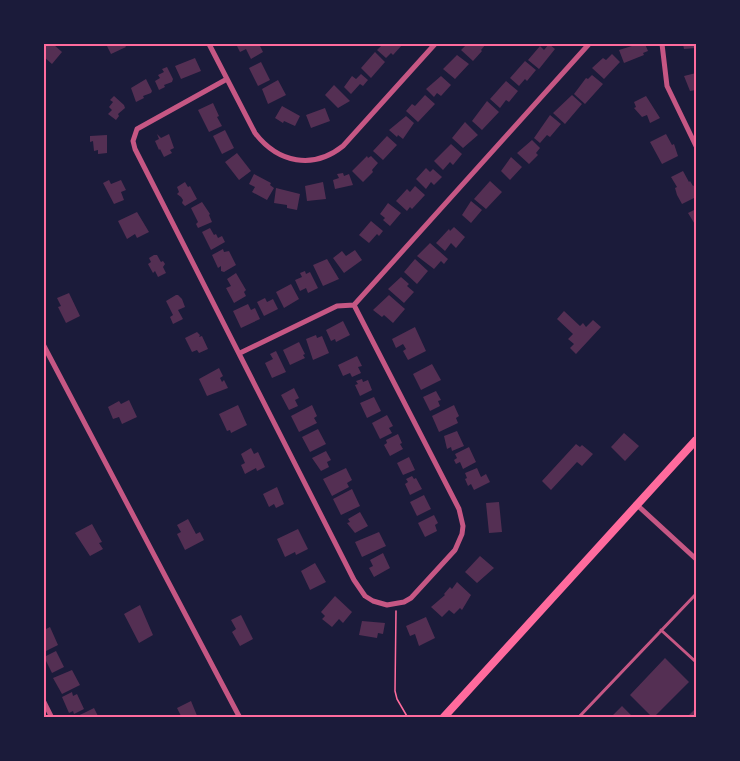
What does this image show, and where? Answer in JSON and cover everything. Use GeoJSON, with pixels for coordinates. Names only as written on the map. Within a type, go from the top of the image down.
{"type":"FeatureCollection","features":[{"type":"Feature","properties":{"kind":"main road"},"geometry":{"type":"LineString","coordinates":[[443,717],[696,440]]}},
{"type":"Feature","properties":{"kind":"street"},"geometry":{"type":"LineString","coordinates":[[209,44],[262,143],[281,156],[310,161],[329,156],[343,146],[435,44]]}},
{"type":"Feature","properties":{"kind":"street"},"geometry":{"type":"LineString","coordinates":[[240,353],[337,306],[354,305],[589,44]]}},
{"type":"Feature","properties":{"kind":"street"},"geometry":{"type":"LineString","coordinates":[[662,44],[667,86],[696,146]]}},
{"type":"Feature","properties":{"kind":"street"},"geometry":{"type":"LineString","coordinates":[[227,79],[143,124],[137,129],[133,141],[135,149],[360,590],[373,601],[387,605],[411,598],[455,550],[463,526],[459,509],[354,305]]}},
{"type":"Feature","properties":{"kind":"street"},"geometry":{"type":"LineString","coordinates":[[44,346],[240,717]]}},
{"type":"Feature","properties":{"kind":"street"},"geometry":{"type":"LineString","coordinates":[[636,504],[696,559]]}},
{"type":"Feature","properties":{"kind":"street"},"geometry":{"type":"LineString","coordinates":[[44,702],[52,717]]}},
{"type":"Feature","properties":{"kind":"lane"},"geometry":{"type":"LineString","coordinates":[[578,717],[696,594]]}},
{"type":"Feature","properties":{"kind":"lane"},"geometry":{"type":"LineString","coordinates":[[661,630],[696,662]]}},
{"type":"Feature","properties":{"kind":"path"},"geometry":{"type":"LineString","coordinates":[[395,604],[398,618],[394,691],[408,717]]}},
{"type":"Feature","properties":{"kind":"building"},"geometry":{"type":"Polygon","coordinates":[[[44,44],[53,44],[62,52],[52,64],[44,57],[44,44]]]}},
{"type":"Feature","properties":{"kind":"building"},"geometry":{"type":"Polygon","coordinates":[[[106,44],[124,44],[126,47],[111,54],[106,44]]]}},
{"type":"Feature","properties":{"kind":"building"},"geometry":{"type":"Polygon","coordinates":[[[236,44],[259,44],[263,52],[251,59],[246,49],[240,52],[236,44]]]}},
{"type":"Feature","properties":{"kind":"building"},"geometry":{"type":"Polygon","coordinates":[[[383,44],[403,44],[393,55],[391,53],[386,58],[377,50],[383,44]]]}},
{"type":"Feature","properties":{"kind":"building"},"geometry":{"type":"Polygon","coordinates":[[[467,44],[486,44],[473,61],[461,50],[467,44]]]}},
{"type":"Feature","properties":{"kind":"building"},"geometry":{"type":"Polygon","coordinates":[[[549,44],[555,49],[539,69],[528,60],[540,46],[544,50],[549,44]]]}},
{"type":"Feature","properties":{"kind":"building"},"geometry":{"type":"Polygon","coordinates":[[[634,44],[645,44],[648,51],[624,63],[619,50],[634,44]]]}},
{"type":"Feature","properties":{"kind":"building"},"geometry":{"type":"Polygon","coordinates":[[[683,44],[696,44],[696,48],[684,49],[683,44]]]}},
{"type":"Feature","properties":{"kind":"building"},"geometry":{"type":"Polygon","coordinates":[[[375,52],[385,62],[371,78],[361,68],[375,52]]]}},
{"type":"Feature","properties":{"kind":"building"},"geometry":{"type":"Polygon","coordinates":[[[612,54],[620,62],[604,79],[592,68],[603,58],[606,60],[612,54]]]}},
{"type":"Feature","properties":{"kind":"building"},"geometry":{"type":"Polygon","coordinates":[[[457,55],[469,64],[455,79],[443,69],[457,55]]]}},
{"type":"Feature","properties":{"kind":"building"},"geometry":{"type":"Polygon","coordinates":[[[195,58],[201,71],[181,79],[175,66],[195,58]]]}},
{"type":"Feature","properties":{"kind":"building"},"geometry":{"type":"Polygon","coordinates":[[[525,61],[536,70],[527,81],[525,79],[519,86],[510,78],[525,61]]]}},
{"type":"Feature","properties":{"kind":"building"},"geometry":{"type":"Polygon","coordinates":[[[261,62],[270,80],[258,86],[249,68],[261,62]]]}},
{"type":"Feature","properties":{"kind":"building"},"geometry":{"type":"Polygon","coordinates":[[[167,67],[173,79],[172,82],[159,90],[155,81],[160,78],[158,75],[164,72],[162,69],[167,67]]]}},
{"type":"Feature","properties":{"kind":"building"},"geometry":{"type":"Polygon","coordinates":[[[696,73],[696,90],[690,91],[684,76],[696,73]]]}},
{"type":"Feature","properties":{"kind":"building"},"geometry":{"type":"Polygon","coordinates":[[[361,74],[368,80],[363,86],[360,84],[351,94],[344,87],[352,76],[356,79],[361,74]]]}},
{"type":"Feature","properties":{"kind":"building"},"geometry":{"type":"Polygon","coordinates":[[[592,75],[603,84],[585,104],[574,94],[586,78],[592,75]]]}},
{"type":"Feature","properties":{"kind":"building"},"geometry":{"type":"Polygon","coordinates":[[[441,76],[451,85],[441,96],[437,93],[434,97],[426,89],[441,76]]]}},
{"type":"Feature","properties":{"kind":"building"},"geometry":{"type":"Polygon","coordinates":[[[146,79],[152,91],[136,102],[131,88],[146,79]]]}},
{"type":"Feature","properties":{"kind":"building"},"geometry":{"type":"Polygon","coordinates":[[[278,80],[286,95],[268,104],[262,89],[278,80]]]}},
{"type":"Feature","properties":{"kind":"building"},"geometry":{"type":"Polygon","coordinates":[[[506,81],[518,91],[509,102],[506,100],[500,108],[490,99],[506,81]]]}},
{"type":"Feature","properties":{"kind":"building"},"geometry":{"type":"Polygon","coordinates":[[[334,85],[350,101],[338,108],[325,95],[334,85]]]}},
{"type":"Feature","properties":{"kind":"building"},"geometry":{"type":"Polygon","coordinates":[[[425,95],[435,104],[418,122],[406,111],[412,104],[415,106],[425,95]]]}},
{"type":"Feature","properties":{"kind":"building"},"geometry":{"type":"Polygon","coordinates":[[[572,95],[582,104],[565,124],[553,113],[572,95]]]}},
{"type":"Feature","properties":{"kind":"building"},"geometry":{"type":"Polygon","coordinates":[[[114,96],[125,108],[118,114],[116,120],[108,114],[112,110],[109,107],[113,102],[110,100],[114,96]]]}},
{"type":"Feature","properties":{"kind":"building"},"geometry":{"type":"Polygon","coordinates":[[[646,96],[660,118],[650,123],[647,115],[642,117],[634,108],[636,107],[634,102],[646,96]]]}},
{"type":"Feature","properties":{"kind":"building"},"geometry":{"type":"Polygon","coordinates":[[[487,101],[499,112],[482,130],[472,121],[487,101]]]}},
{"type":"Feature","properties":{"kind":"building"},"geometry":{"type":"Polygon","coordinates":[[[213,103],[222,126],[209,132],[198,110],[213,103]]]}},
{"type":"Feature","properties":{"kind":"building"},"geometry":{"type":"Polygon","coordinates":[[[282,106],[300,116],[295,126],[275,118],[282,106]]]}},
{"type":"Feature","properties":{"kind":"building"},"geometry":{"type":"Polygon","coordinates":[[[325,108],[330,121],[311,128],[306,115],[325,108]]]}},
{"type":"Feature","properties":{"kind":"building"},"geometry":{"type":"Polygon","coordinates":[[[550,115],[561,124],[550,137],[547,135],[540,143],[534,138],[550,115]]]}},
{"type":"Feature","properties":{"kind":"building"},"geometry":{"type":"Polygon","coordinates":[[[406,116],[414,123],[403,139],[389,130],[406,116]]]}},
{"type":"Feature","properties":{"kind":"building"},"geometry":{"type":"Polygon","coordinates":[[[465,122],[478,135],[463,148],[452,138],[465,122]]]}},
{"type":"Feature","properties":{"kind":"building"},"geometry":{"type":"Polygon","coordinates":[[[225,130],[234,148],[222,154],[213,136],[225,130]]]}},
{"type":"Feature","properties":{"kind":"building"},"geometry":{"type":"Polygon","coordinates":[[[157,134],[161,138],[169,134],[174,148],[170,150],[172,153],[164,157],[155,141],[159,139],[157,134]]]}},
{"type":"Feature","properties":{"kind":"building"},"geometry":{"type":"Polygon","coordinates":[[[666,134],[672,145],[674,144],[678,156],[662,164],[650,142],[666,134]]]}},
{"type":"Feature","properties":{"kind":"building"},"geometry":{"type":"Polygon","coordinates":[[[107,135],[107,153],[98,154],[98,150],[94,151],[93,141],[90,142],[90,136],[107,135]]]}},
{"type":"Feature","properties":{"kind":"building"},"geometry":{"type":"Polygon","coordinates":[[[387,136],[397,145],[383,160],[373,151],[387,136]]]}},
{"type":"Feature","properties":{"kind":"building"},"geometry":{"type":"Polygon","coordinates":[[[532,140],[540,148],[536,153],[538,155],[529,164],[517,153],[532,140]]]}},
{"type":"Feature","properties":{"kind":"building"},"geometry":{"type":"Polygon","coordinates":[[[451,144],[462,154],[453,165],[450,162],[443,170],[434,161],[451,144]]]}},
{"type":"Feature","properties":{"kind":"building"},"geometry":{"type":"Polygon","coordinates":[[[237,153],[251,171],[239,180],[225,162],[237,153]]]}},
{"type":"Feature","properties":{"kind":"building"},"geometry":{"type":"Polygon","coordinates":[[[367,156],[368,158],[371,156],[378,163],[363,182],[352,171],[367,156]]]}},
{"type":"Feature","properties":{"kind":"building"},"geometry":{"type":"Polygon","coordinates":[[[511,157],[522,167],[510,180],[501,171],[511,157]]]}},
{"type":"Feature","properties":{"kind":"building"},"geometry":{"type":"Polygon","coordinates":[[[426,168],[430,172],[433,169],[442,177],[434,185],[431,182],[426,189],[416,179],[426,168]]]}},
{"type":"Feature","properties":{"kind":"building"},"geometry":{"type":"Polygon","coordinates":[[[683,171],[689,182],[695,185],[696,197],[682,204],[671,177],[683,171]]]}},
{"type":"Feature","properties":{"kind":"building"},"geometry":{"type":"Polygon","coordinates":[[[343,173],[344,176],[349,174],[353,185],[335,189],[333,180],[339,178],[337,174],[343,173]]]}},
{"type":"Feature","properties":{"kind":"building"},"geometry":{"type":"Polygon","coordinates":[[[254,174],[271,183],[270,185],[274,188],[267,200],[252,192],[255,187],[249,184],[254,174]]]}},
{"type":"Feature","properties":{"kind":"building"},"geometry":{"type":"Polygon","coordinates":[[[109,180],[111,184],[121,180],[126,190],[121,192],[124,200],[114,204],[103,183],[109,180]]]}},
{"type":"Feature","properties":{"kind":"building"},"geometry":{"type":"Polygon","coordinates":[[[490,181],[502,192],[486,209],[474,199],[490,181]]]}},
{"type":"Feature","properties":{"kind":"building"},"geometry":{"type":"Polygon","coordinates":[[[185,182],[197,199],[185,206],[177,194],[179,192],[177,187],[185,182]]]}},
{"type":"Feature","properties":{"kind":"building"},"geometry":{"type":"Polygon","coordinates":[[[323,182],[326,199],[307,201],[305,186],[323,182]]]}},
{"type":"Feature","properties":{"kind":"building"},"geometry":{"type":"Polygon","coordinates":[[[415,186],[425,195],[412,209],[410,207],[407,211],[396,201],[407,189],[410,192],[415,186]]]}},
{"type":"Feature","properties":{"kind":"building"},"geometry":{"type":"Polygon","coordinates":[[[276,188],[300,194],[297,210],[287,208],[287,205],[274,203],[276,188]]]}},
{"type":"Feature","properties":{"kind":"building"},"geometry":{"type":"Polygon","coordinates":[[[471,201],[482,210],[471,223],[462,215],[471,201]]]}},
{"type":"Feature","properties":{"kind":"building"},"geometry":{"type":"Polygon","coordinates":[[[202,202],[212,222],[198,228],[196,224],[198,222],[191,208],[202,202]]]}},
{"type":"Feature","properties":{"kind":"building"},"geometry":{"type":"Polygon","coordinates":[[[388,203],[401,213],[390,226],[380,214],[388,203]]]}},
{"type":"Feature","properties":{"kind":"building"},"geometry":{"type":"Polygon","coordinates":[[[696,209],[696,226],[688,213],[696,209]]]}},
{"type":"Feature","properties":{"kind":"building"},"geometry":{"type":"Polygon","coordinates":[[[137,212],[149,232],[137,238],[135,234],[127,239],[118,221],[137,212]]]}},
{"type":"Feature","properties":{"kind":"building"},"geometry":{"type":"Polygon","coordinates":[[[371,221],[383,231],[369,243],[359,235],[371,221]]]}},
{"type":"Feature","properties":{"kind":"building"},"geometry":{"type":"Polygon","coordinates":[[[454,227],[465,237],[456,248],[451,243],[445,251],[436,243],[449,229],[450,231],[454,227]]]}},
{"type":"Feature","properties":{"kind":"building"},"geometry":{"type":"Polygon","coordinates":[[[210,228],[214,235],[216,234],[218,238],[222,236],[225,242],[211,250],[202,232],[210,228]]]}},
{"type":"Feature","properties":{"kind":"building"},"geometry":{"type":"Polygon","coordinates":[[[430,243],[448,259],[444,264],[441,261],[434,269],[417,256],[430,243]]]}},
{"type":"Feature","properties":{"kind":"building"},"geometry":{"type":"Polygon","coordinates":[[[223,249],[224,252],[229,251],[236,265],[224,272],[221,271],[221,266],[218,268],[212,255],[223,249]]]}},
{"type":"Feature","properties":{"kind":"building"},"geometry":{"type":"Polygon","coordinates":[[[355,250],[362,260],[344,273],[333,258],[342,251],[346,256],[355,250]]]}},
{"type":"Feature","properties":{"kind":"building"},"geometry":{"type":"Polygon","coordinates":[[[157,255],[165,264],[163,267],[166,273],[158,277],[148,264],[151,262],[149,258],[157,255]]]}},
{"type":"Feature","properties":{"kind":"building"},"geometry":{"type":"Polygon","coordinates":[[[327,259],[339,279],[323,286],[313,265],[327,259]]]}},
{"type":"Feature","properties":{"kind":"building"},"geometry":{"type":"Polygon","coordinates":[[[415,259],[428,271],[417,284],[404,272],[415,259]]]}},
{"type":"Feature","properties":{"kind":"building"},"geometry":{"type":"Polygon","coordinates":[[[305,271],[306,274],[310,272],[318,288],[308,293],[306,288],[300,291],[295,280],[302,277],[300,273],[305,271]]]}},
{"type":"Feature","properties":{"kind":"building"},"geometry":{"type":"Polygon","coordinates":[[[236,273],[246,290],[244,292],[246,296],[234,303],[226,288],[231,286],[227,279],[236,273]]]}},
{"type":"Feature","properties":{"kind":"building"},"geometry":{"type":"Polygon","coordinates":[[[401,277],[414,292],[404,303],[388,289],[401,277]]]}},
{"type":"Feature","properties":{"kind":"building"},"geometry":{"type":"Polygon","coordinates":[[[291,284],[299,299],[284,308],[276,292],[291,284]]]}},
{"type":"Feature","properties":{"kind":"building"},"geometry":{"type":"Polygon","coordinates":[[[69,293],[80,316],[66,323],[58,307],[61,306],[57,298],[69,293]]]}},
{"type":"Feature","properties":{"kind":"building"},"geometry":{"type":"Polygon","coordinates":[[[176,295],[182,299],[185,307],[178,310],[183,319],[173,324],[170,317],[173,315],[166,301],[176,295]]]}},
{"type":"Feature","properties":{"kind":"building"},"geometry":{"type":"Polygon","coordinates":[[[389,295],[405,309],[393,323],[384,315],[382,317],[373,310],[389,295]]]}},
{"type":"Feature","properties":{"kind":"building"},"geometry":{"type":"Polygon","coordinates":[[[265,298],[267,302],[273,299],[278,309],[264,316],[257,302],[265,298]]]}},
{"type":"Feature","properties":{"kind":"building"},"geometry":{"type":"Polygon","coordinates":[[[248,304],[251,310],[255,308],[260,319],[241,328],[233,311],[248,304]]]}},
{"type":"Feature","properties":{"kind":"building"},"geometry":{"type":"Polygon","coordinates":[[[564,311],[580,326],[583,323],[586,327],[593,320],[601,327],[576,354],[570,348],[574,344],[568,339],[573,334],[557,319],[564,311]]]}},
{"type":"Feature","properties":{"kind":"building"},"geometry":{"type":"Polygon","coordinates":[[[343,321],[350,335],[336,342],[335,339],[331,341],[326,330],[343,321]]]}},
{"type":"Feature","properties":{"kind":"building"},"geometry":{"type":"Polygon","coordinates":[[[415,327],[426,351],[408,360],[403,351],[406,349],[403,344],[396,348],[392,339],[415,327]]]}},
{"type":"Feature","properties":{"kind":"building"},"geometry":{"type":"Polygon","coordinates":[[[197,332],[199,337],[202,336],[208,349],[199,353],[197,350],[192,352],[185,338],[197,332]]]}},
{"type":"Feature","properties":{"kind":"building"},"geometry":{"type":"Polygon","coordinates":[[[316,335],[317,338],[322,336],[329,353],[313,360],[306,339],[316,335]]]}},
{"type":"Feature","properties":{"kind":"building"},"geometry":{"type":"Polygon","coordinates":[[[299,342],[305,358],[290,365],[283,350],[299,342]]]}},
{"type":"Feature","properties":{"kind":"building"},"geometry":{"type":"Polygon","coordinates":[[[276,351],[286,372],[272,378],[265,363],[273,359],[270,354],[276,351]]]}},
{"type":"Feature","properties":{"kind":"building"},"geometry":{"type":"Polygon","coordinates":[[[357,356],[362,366],[358,367],[361,373],[352,377],[350,373],[343,376],[338,365],[357,356]]]}},
{"type":"Feature","properties":{"kind":"building"},"geometry":{"type":"Polygon","coordinates":[[[432,364],[441,380],[421,390],[413,374],[432,364]]]}},
{"type":"Feature","properties":{"kind":"building"},"geometry":{"type":"Polygon","coordinates":[[[219,368],[223,376],[220,378],[222,382],[224,380],[228,388],[207,396],[199,379],[219,368]]]}},
{"type":"Feature","properties":{"kind":"building"},"geometry":{"type":"Polygon","coordinates":[[[362,379],[363,382],[368,380],[372,390],[360,396],[355,385],[358,384],[356,381],[362,379]]]}},
{"type":"Feature","properties":{"kind":"building"},"geometry":{"type":"Polygon","coordinates":[[[294,388],[299,398],[295,400],[298,406],[289,410],[281,395],[294,388]]]}},
{"type":"Feature","properties":{"kind":"building"},"geometry":{"type":"Polygon","coordinates":[[[436,391],[441,400],[438,401],[440,406],[430,411],[423,397],[436,391]]]}},
{"type":"Feature","properties":{"kind":"building"},"geometry":{"type":"Polygon","coordinates":[[[374,397],[381,411],[367,418],[360,403],[374,397]]]}},
{"type":"Feature","properties":{"kind":"building"},"geometry":{"type":"Polygon","coordinates":[[[129,400],[137,417],[122,424],[119,417],[113,419],[108,407],[119,401],[121,404],[129,400]]]}},
{"type":"Feature","properties":{"kind":"building"},"geometry":{"type":"Polygon","coordinates":[[[238,405],[247,425],[231,433],[230,430],[227,431],[219,414],[238,405]]]}},
{"type":"Feature","properties":{"kind":"building"},"geometry":{"type":"Polygon","coordinates":[[[312,405],[317,416],[314,418],[317,423],[299,432],[291,416],[312,405]]]}},
{"type":"Feature","properties":{"kind":"building"},"geometry":{"type":"Polygon","coordinates":[[[454,405],[459,416],[456,418],[458,423],[439,432],[432,416],[454,405]]]}},
{"type":"Feature","properties":{"kind":"building"},"geometry":{"type":"Polygon","coordinates":[[[387,415],[393,426],[389,428],[392,433],[380,439],[372,423],[387,415]]]}},
{"type":"Feature","properties":{"kind":"building"},"geometry":{"type":"Polygon","coordinates":[[[318,429],[326,444],[310,452],[302,437],[318,429]]]}},
{"type":"Feature","properties":{"kind":"building"},"geometry":{"type":"Polygon","coordinates":[[[457,431],[464,446],[452,451],[451,447],[447,449],[444,436],[457,431]]]}},
{"type":"Feature","properties":{"kind":"building"},"geometry":{"type":"Polygon","coordinates":[[[624,433],[639,446],[625,461],[611,447],[624,433]]]}},
{"type":"Feature","properties":{"kind":"building"},"geometry":{"type":"Polygon","coordinates":[[[398,434],[403,449],[390,456],[384,445],[387,443],[386,440],[398,434]]]}},
{"type":"Feature","properties":{"kind":"building"},"geometry":{"type":"Polygon","coordinates":[[[576,444],[580,447],[582,445],[593,454],[582,466],[577,462],[551,490],[542,481],[576,444]]]}},
{"type":"Feature","properties":{"kind":"building"},"geometry":{"type":"Polygon","coordinates":[[[469,447],[476,462],[463,469],[460,462],[456,464],[455,454],[469,447]]]}},
{"type":"Feature","properties":{"kind":"building"},"geometry":{"type":"Polygon","coordinates":[[[251,448],[254,454],[258,452],[265,467],[257,471],[256,468],[245,474],[241,465],[245,463],[241,454],[251,448]]]}},
{"type":"Feature","properties":{"kind":"building"},"geometry":{"type":"Polygon","coordinates":[[[326,451],[331,460],[327,462],[329,467],[321,471],[312,458],[326,451]]]}},
{"type":"Feature","properties":{"kind":"building"},"geometry":{"type":"Polygon","coordinates":[[[409,457],[415,470],[403,475],[397,463],[409,457]]]}},
{"type":"Feature","properties":{"kind":"building"},"geometry":{"type":"Polygon","coordinates":[[[346,468],[352,480],[347,483],[349,487],[332,496],[323,479],[346,468]]]}},
{"type":"Feature","properties":{"kind":"building"},"geometry":{"type":"Polygon","coordinates":[[[477,468],[481,477],[486,474],[490,482],[474,490],[471,484],[468,486],[465,473],[477,468]]]}},
{"type":"Feature","properties":{"kind":"building"},"geometry":{"type":"Polygon","coordinates":[[[412,476],[416,478],[422,489],[410,495],[405,484],[408,482],[406,479],[412,476]]]}},
{"type":"Feature","properties":{"kind":"building"},"geometry":{"type":"Polygon","coordinates":[[[277,487],[284,504],[276,508],[274,504],[269,507],[263,494],[277,487]]]}},
{"type":"Feature","properties":{"kind":"building"},"geometry":{"type":"Polygon","coordinates":[[[352,489],[360,506],[341,515],[333,499],[352,489]]]}},
{"type":"Feature","properties":{"kind":"building"},"geometry":{"type":"Polygon","coordinates":[[[424,495],[431,509],[417,516],[410,502],[424,495]]]}},
{"type":"Feature","properties":{"kind":"building"},"geometry":{"type":"Polygon","coordinates":[[[499,502],[502,532],[489,533],[486,503],[499,502]]]}},
{"type":"Feature","properties":{"kind":"building"},"geometry":{"type":"Polygon","coordinates":[[[360,512],[368,526],[355,533],[347,523],[350,522],[348,519],[360,512]]]}},
{"type":"Feature","properties":{"kind":"building"},"geometry":{"type":"Polygon","coordinates":[[[434,515],[438,523],[435,525],[437,531],[425,537],[418,523],[434,515]]]}},
{"type":"Feature","properties":{"kind":"building"},"geometry":{"type":"Polygon","coordinates":[[[188,519],[196,534],[200,532],[204,540],[185,550],[177,534],[181,532],[177,525],[188,519]]]}},
{"type":"Feature","properties":{"kind":"building"},"geometry":{"type":"Polygon","coordinates":[[[92,524],[102,542],[99,543],[103,549],[90,556],[75,533],[92,524]]]}},
{"type":"Feature","properties":{"kind":"building"},"geometry":{"type":"Polygon","coordinates":[[[298,529],[308,549],[285,557],[277,539],[298,529]]]}},
{"type":"Feature","properties":{"kind":"building"},"geometry":{"type":"Polygon","coordinates":[[[379,532],[386,546],[362,557],[355,542],[379,532]]]}},
{"type":"Feature","properties":{"kind":"building"},"geometry":{"type":"Polygon","coordinates":[[[383,553],[390,568],[374,577],[369,568],[373,566],[370,560],[383,553]]]}},
{"type":"Feature","properties":{"kind":"building"},"geometry":{"type":"Polygon","coordinates":[[[480,556],[494,568],[477,583],[465,572],[480,556]]]}},
{"type":"Feature","properties":{"kind":"building"},"geometry":{"type":"Polygon","coordinates":[[[315,563],[326,582],[310,590],[301,571],[315,563]]]}},
{"type":"Feature","properties":{"kind":"building"},"geometry":{"type":"Polygon","coordinates":[[[457,582],[471,595],[462,610],[460,608],[454,614],[449,610],[442,617],[431,607],[457,582]]]}},
{"type":"Feature","properties":{"kind":"building"},"geometry":{"type":"Polygon","coordinates":[[[335,596],[352,612],[343,623],[339,619],[332,627],[322,619],[325,616],[321,612],[335,596]]]}},
{"type":"Feature","properties":{"kind":"building"},"geometry":{"type":"Polygon","coordinates":[[[140,605],[153,635],[139,643],[124,614],[140,605]]]}},
{"type":"Feature","properties":{"kind":"building"},"geometry":{"type":"Polygon","coordinates":[[[241,615],[253,639],[240,646],[232,632],[236,629],[231,620],[241,615]]]}},
{"type":"Feature","properties":{"kind":"building"},"geometry":{"type":"Polygon","coordinates":[[[426,617],[435,638],[419,646],[415,634],[410,636],[406,626],[426,617]]]}},
{"type":"Feature","properties":{"kind":"building"},"geometry":{"type":"Polygon","coordinates":[[[362,621],[385,623],[383,634],[378,633],[377,638],[359,635],[362,621]]]}},
{"type":"Feature","properties":{"kind":"building"},"geometry":{"type":"Polygon","coordinates":[[[50,627],[58,645],[44,652],[44,630],[50,627]]]}},
{"type":"Feature","properties":{"kind":"building"},"geometry":{"type":"Polygon","coordinates":[[[56,651],[64,667],[52,673],[44,657],[56,651]]]}},
{"type":"Feature","properties":{"kind":"building"},"geometry":{"type":"Polygon","coordinates":[[[665,658],[689,682],[653,718],[630,695],[665,658]]]}},
{"type":"Feature","properties":{"kind":"building"},"geometry":{"type":"Polygon","coordinates":[[[72,670],[80,685],[62,694],[53,678],[72,670]]]}},
{"type":"Feature","properties":{"kind":"building"},"geometry":{"type":"Polygon","coordinates":[[[72,692],[73,696],[77,694],[84,709],[74,714],[73,711],[69,713],[62,697],[72,692]]]}},
{"type":"Feature","properties":{"kind":"building"},"geometry":{"type":"Polygon","coordinates":[[[191,701],[198,718],[182,718],[177,708],[191,701]]]}},
{"type":"Feature","properties":{"kind":"building"},"geometry":{"type":"Polygon","coordinates":[[[622,706],[634,718],[610,718],[622,706]]]}},
{"type":"Feature","properties":{"kind":"building"},"geometry":{"type":"Polygon","coordinates":[[[94,708],[99,718],[73,718],[84,713],[94,708]]]}},
{"type":"Feature","properties":{"kind":"building"},"geometry":{"type":"Polygon","coordinates":[[[696,708],[696,718],[686,718],[696,708]]]}}]}
